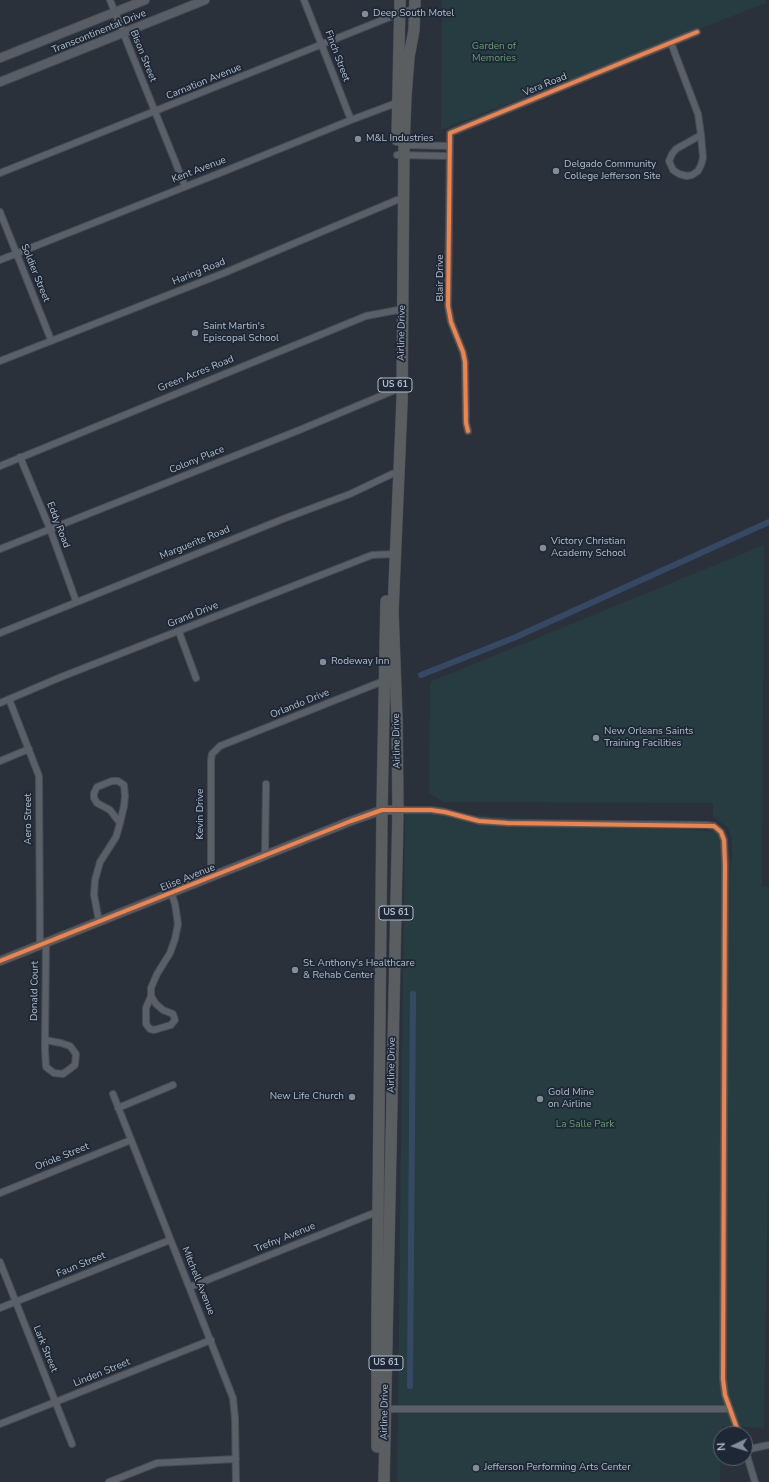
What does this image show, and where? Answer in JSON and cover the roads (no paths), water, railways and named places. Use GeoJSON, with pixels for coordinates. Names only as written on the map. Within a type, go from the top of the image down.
{"type":"FeatureCollection","features":[{"type":"Feature","properties":{"kind":"highway","name":"Airline Drive"},"geometry":{"type":"LineString","coordinates":[[383,1211],[394,977],[398,810],[396,678],[392,611],[392,554],[398,390],[400,150],[402,102],[400,0]]}},
{"type":"Feature","properties":{"kind":"highway","name":"Airline Drive"},"geometry":{"type":"LineString","coordinates":[[402,102],[415,4]]}},
{"type":"Feature","properties":{"kind":"highway","name":"Airline Drive"},"geometry":{"type":"LineString","coordinates":[[377,1482],[381,1409],[383,1211],[381,976],[384,681],[385,621],[392,554]]}},
{"type":"Feature","properties":{"kind":"highway"},"geometry":{"type":"LineString","coordinates":[[381,976],[394,977]]}},
{"type":"Feature","properties":{"kind":"highway","name":"Airline Drive"},"geometry":{"type":"LineString","coordinates":[[381,1409],[384,1482]]}},
{"type":"Feature","properties":{"kind":"street","name":"Bison Street"},"geometry":{"type":"LineString","coordinates":[[110,0],[185,186]]}},
{"type":"Feature","properties":{"kind":"street","name":"Transcontinental Drive"},"geometry":{"type":"LineString","coordinates":[[0,58],[145,0]]}},
{"type":"Feature","properties":{"kind":"street","name":"Transcontinental Drive"},"geometry":{"type":"LineString","coordinates":[[0,82],[205,0]]}},
{"type":"Feature","properties":{"kind":"street","name":"Finch Street"},"geometry":{"type":"LineString","coordinates":[[304,0],[351,120]]}},
{"type":"Feature","properties":{"kind":"street","name":"Carnation Avenue"},"geometry":{"type":"LineString","coordinates":[[0,173],[322,45],[400,13],[415,4]]}},
{"type":"Feature","properties":{"kind":"street"},"geometry":{"type":"LineString","coordinates":[[697,32],[671,43],[698,114],[701,135],[701,165],[698,171],[687,176],[679,174],[673,170],[669,161],[672,154],[676,149],[701,135]]}},
{"type":"Feature","properties":{"kind":"street","name":"Vera Road"},"geometry":{"type":"LineString","coordinates":[[449,146],[450,132],[456,129],[671,43]]}},
{"type":"Feature","properties":{"kind":"street","name":"Kent Avenue"},"geometry":{"type":"LineString","coordinates":[[0,260],[185,186],[225,172],[351,120],[402,102]]}},
{"type":"Feature","properties":{"kind":"street"},"geometry":{"type":"LineString","coordinates":[[400,150],[449,146]]}},
{"type":"Feature","properties":{"kind":"street","name":"Blair Drive"},"geometry":{"type":"LineString","coordinates":[[449,146],[448,306],[451,322],[463,352],[465,362],[466,423],[468,432]]}},
{"type":"Feature","properties":{"kind":"street"},"geometry":{"type":"LineString","coordinates":[[400,150],[449,156]]}},
{"type":"Feature","properties":{"kind":"street","name":"Haring Road"},"geometry":{"type":"LineString","coordinates":[[0,361],[224,273],[400,200]]}},
{"type":"Feature","properties":{"kind":"street","name":"Soldier Street"},"geometry":{"type":"LineString","coordinates":[[0,212],[51,340]]}},
{"type":"Feature","properties":{"kind":"street","name":"Green Acres Road"},"geometry":{"type":"LineString","coordinates":[[0,466],[366,316],[399,309]]}},
{"type":"Feature","properties":{"kind":"street","name":"Colony Place"},"geometry":{"type":"LineString","coordinates":[[0,549],[398,390]]}},
{"type":"Feature","properties":{"kind":"street","name":"Eddy Road"},"geometry":{"type":"LineString","coordinates":[[20,457],[50,529],[76,601]]}},
{"type":"Feature","properties":{"kind":"street","name":"Marguerite Road"},"geometry":{"type":"LineString","coordinates":[[0,632],[283,519],[350,494],[395,474]]}},
{"type":"Feature","properties":{"kind":"street","name":"Grand Drive"},"geometry":{"type":"LineString","coordinates":[[0,703],[61,677],[179,632],[372,555],[392,554]]}},
{"type":"Feature","properties":{"kind":"street"},"geometry":{"type":"LineString","coordinates":[[179,632],[196,678]]}},
{"type":"Feature","properties":{"kind":"street","name":"Orlando Drive"},"geometry":{"type":"LineString","coordinates":[[214,752],[220,746],[384,681],[396,678]]}},
{"type":"Feature","properties":{"kind":"street","name":"Aero Street"},"geometry":{"type":"LineString","coordinates":[[9,699],[39,776],[43,944]]}},
{"type":"Feature","properties":{"kind":"street"},"geometry":{"type":"LineString","coordinates":[[0,761],[29,749]]}},
{"type":"Feature","properties":{"kind":"street","name":"Kevin Drive"},"geometry":{"type":"LineString","coordinates":[[211,877],[211,760],[214,752]]}},
{"type":"Feature","properties":{"kind":"street"},"geometry":{"type":"LineString","coordinates":[[99,922],[94,894],[95,880],[100,862],[116,837],[120,823],[125,796],[124,785],[118,781],[112,781],[97,787],[94,793],[94,798],[97,803],[110,810],[120,823]]}},
{"type":"Feature","properties":{"kind":"street"},"geometry":{"type":"LineString","coordinates":[[265,856],[266,784]]}},
{"type":"Feature","properties":{"kind":"street","name":"Elise Avenue"},"geometry":{"type":"LineString","coordinates":[[0,961],[351,821],[382,810],[398,810]]}},
{"type":"Feature","properties":{"kind":"street"},"geometry":{"type":"LineString","coordinates":[[398,810],[431,810],[479,821],[508,823],[707,825],[714,826],[722,832],[724,840],[725,865],[723,1379],[725,1395],[736,1426]]}},
{"type":"Feature","properties":{"kind":"street"},"geometry":{"type":"LineString","coordinates":[[151,996],[156,1004],[163,1010],[173,1014],[175,1020],[171,1025],[154,1030],[150,1029],[146,1024],[146,1008],[151,996],[151,988],[157,974],[170,953],[175,939],[178,924],[176,904],[171,892]]}},
{"type":"Feature","properties":{"kind":"street","name":"Donald Court"},"geometry":{"type":"LineString","coordinates":[[43,944],[45,1040],[46,1067],[54,1073],[63,1074],[76,1064],[76,1054],[70,1046],[45,1040]]}},
{"type":"Feature","properties":{"kind":"street"},"geometry":{"type":"LineString","coordinates":[[118,1108],[172,1085]]}},
{"type":"Feature","properties":{"kind":"street","name":"Mitchell Avenue"},"geometry":{"type":"LineString","coordinates":[[113,1094],[233,1398],[235,1418],[236,1482]]}},
{"type":"Feature","properties":{"kind":"street","name":"Oriole Street"},"geometry":{"type":"LineString","coordinates":[[0,1193],[131,1140]]}},
{"type":"Feature","properties":{"kind":"street","name":"Trefny Avenue"},"geometry":{"type":"LineString","coordinates":[[190,1288],[383,1211]]}},
{"type":"Feature","properties":{"kind":"street","name":"Faun Street"},"geometry":{"type":"LineString","coordinates":[[0,1308],[170,1240]]}},
{"type":"Feature","properties":{"kind":"street","name":"Lark Street"},"geometry":{"type":"LineString","coordinates":[[0,1262],[72,1444]]}},
{"type":"Feature","properties":{"kind":"street","name":"Linden Street"},"geometry":{"type":"LineString","coordinates":[[0,1424],[211,1340]]}},
{"type":"Feature","properties":{"kind":"street"},"geometry":{"type":"LineString","coordinates":[[381,1409],[730,1409]]}},
{"type":"Feature","properties":{"kind":"street"},"geometry":{"type":"LineString","coordinates":[[753,1448],[769,1445]]}},
{"type":"Feature","properties":{"kind":"street"},"geometry":{"type":"LineString","coordinates":[[109,1482],[157,1463],[236,1459]]}},
{"type":"Feature","properties":{"kind":"street"},"geometry":{"type":"LineString","coordinates":[[750,1466],[755,1482]]}},
{"type":"Feature","properties":{"kind":"waterway"},"geometry":{"type":"LineString","coordinates":[[421,675],[516,637],[769,522]]}},
{"type":"Feature","properties":{"kind":"waterway"},"geometry":{"type":"LineString","coordinates":[[410,1386],[413,994]]}},
{"type":"Feature","properties":{"kind":"place","name":"Deep South Motel"},"geometry":{"type":"Point","coordinates":[365,14]}},
{"type":"Feature","properties":{"kind":"place","name":"M&L Industries"},"geometry":{"type":"Point","coordinates":[358,139]}},
{"type":"Feature","properties":{"kind":"place","name":"Delgado Community College Jefferson Site"},"geometry":{"type":"Point","coordinates":[556,171]}},
{"type":"Feature","properties":{"kind":"place","name":"Saint Martin's Episcopal School"},"geometry":{"type":"Point","coordinates":[195,333]}},
{"type":"Feature","properties":{"kind":"place","name":"Victory Christian Academy School"},"geometry":{"type":"Point","coordinates":[543,548]}},
{"type":"Feature","properties":{"kind":"place","name":"Rodeway Inn"},"geometry":{"type":"Point","coordinates":[323,662]}},
{"type":"Feature","properties":{"kind":"place","name":"New Orleans Saints Training Facilities"},"geometry":{"type":"Point","coordinates":[596,738]}},
{"type":"Feature","properties":{"kind":"place","name":"St. Anthony's Healthcare & Rehab Center"},"geometry":{"type":"Point","coordinates":[295,970]}},
{"type":"Feature","properties":{"kind":"place","name":"New Life Church"},"geometry":{"type":"Point","coordinates":[352,1097]}},
{"type":"Feature","properties":{"kind":"place","name":"Gold Mine on Airline"},"geometry":{"type":"Point","coordinates":[540,1099]}},
{"type":"Feature","properties":{"kind":"place","name":"Jefferson Performing Arts Center"},"geometry":{"type":"Point","coordinates":[476,1468]}},
{"type":"Feature","properties":{"kind":"park label","name":"Garden of Memories"},"geometry":{"type":"Point","coordinates":[494,52]}},
{"type":"Feature","properties":{"kind":"park label","name":"La Salle Park"},"geometry":{"type":"Point","coordinates":[585,1125]}}]}
